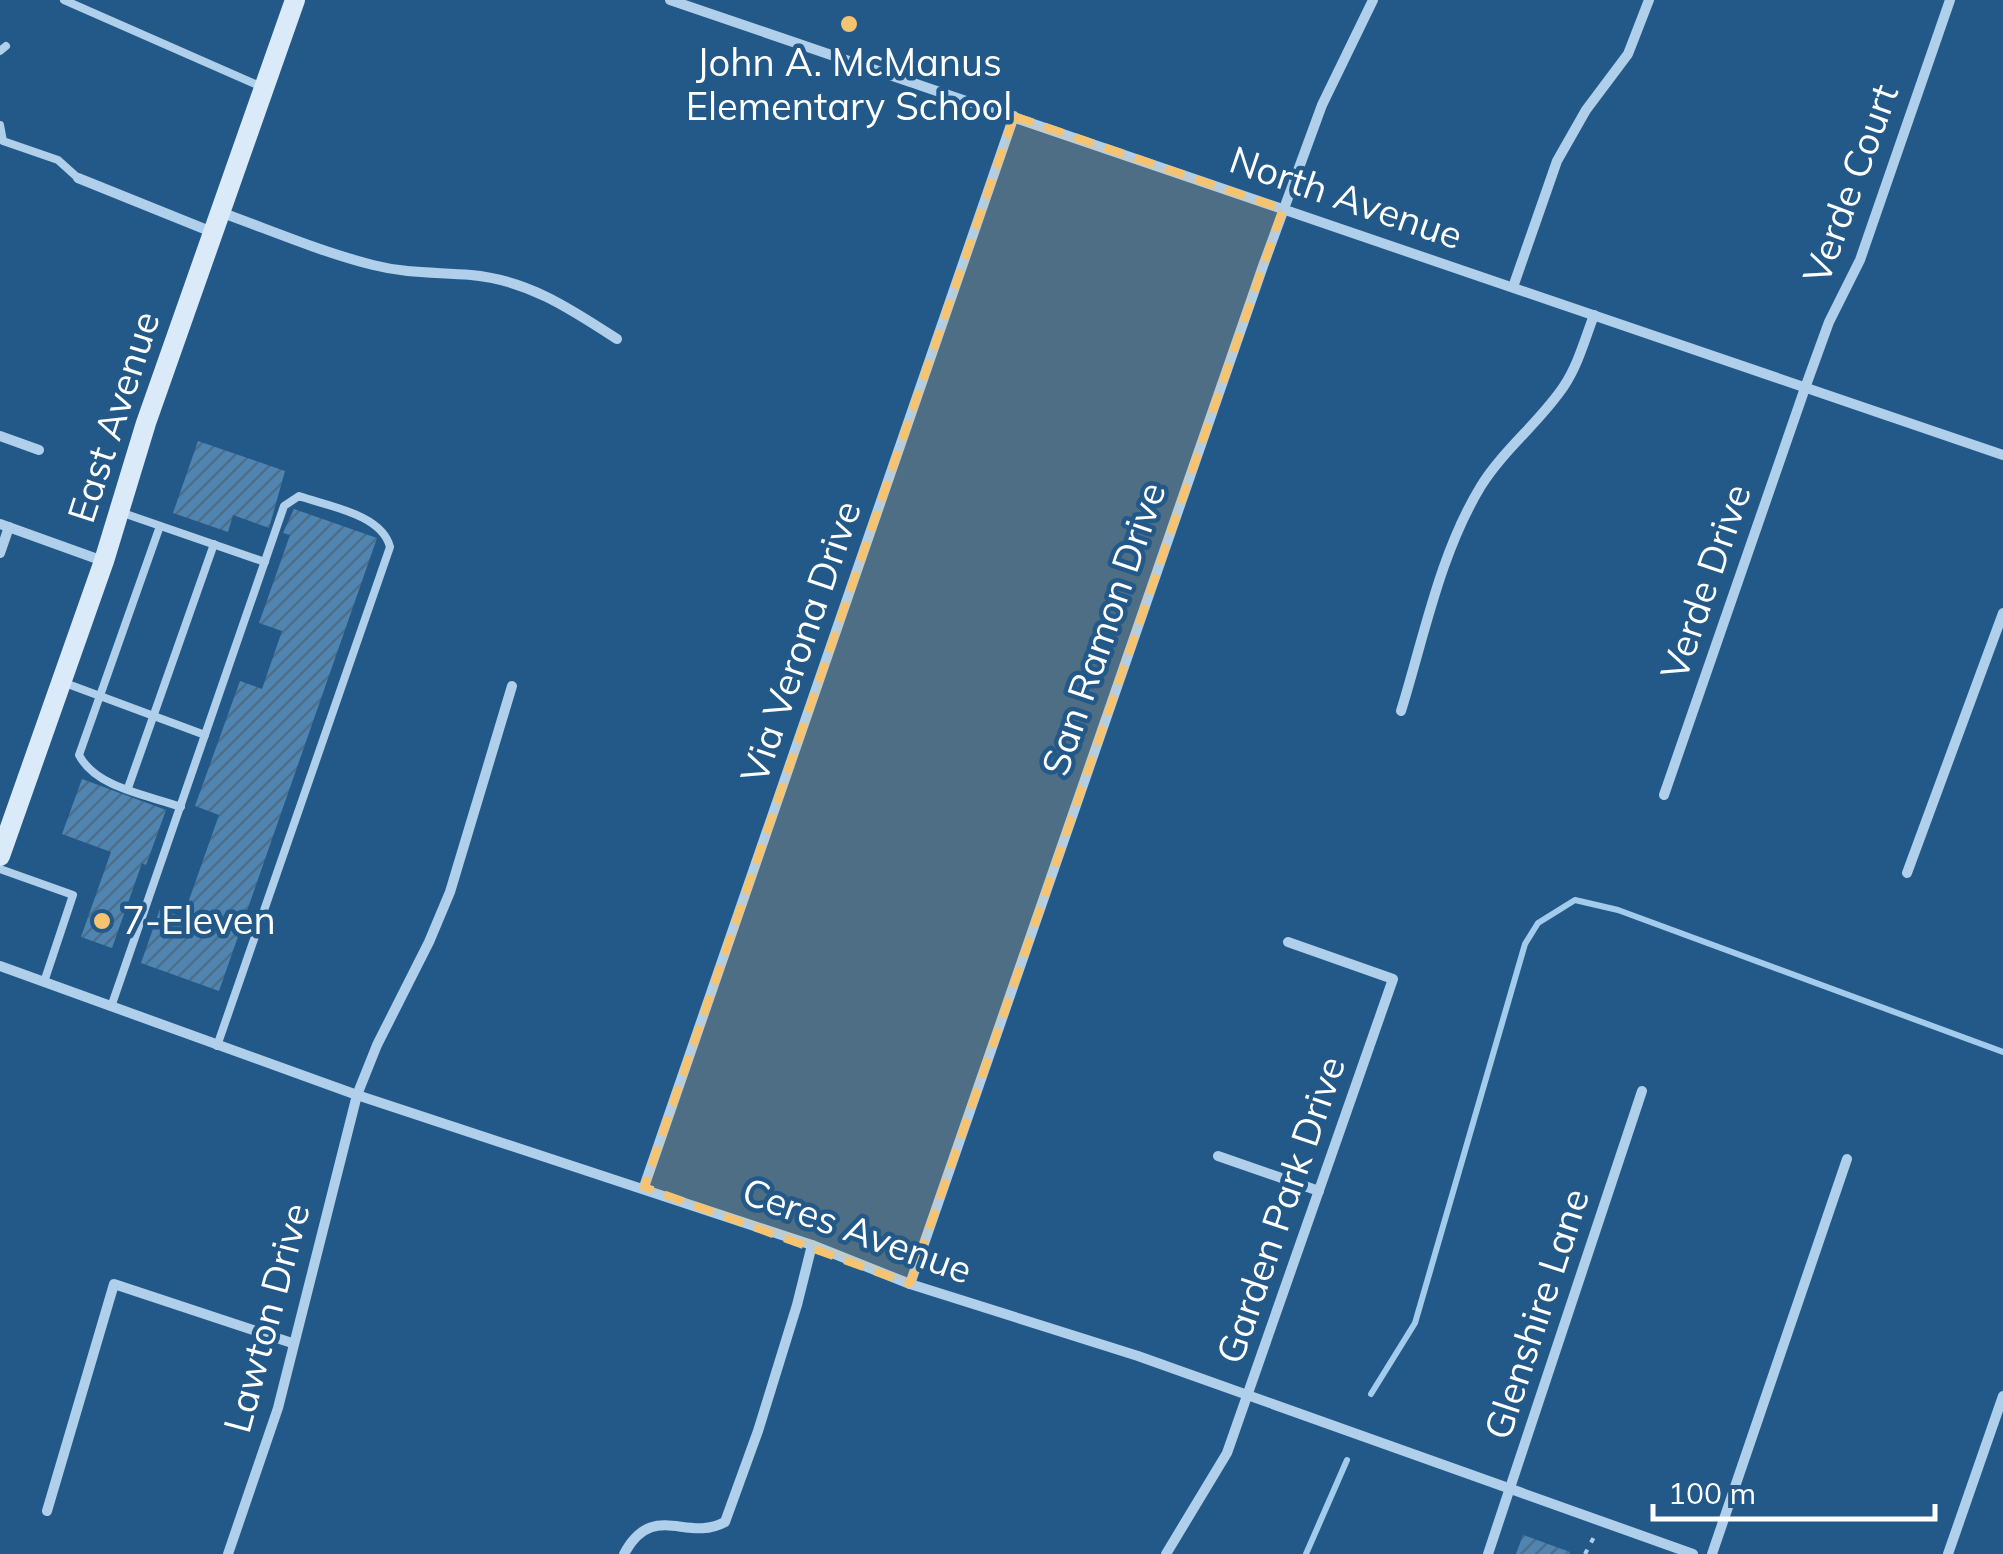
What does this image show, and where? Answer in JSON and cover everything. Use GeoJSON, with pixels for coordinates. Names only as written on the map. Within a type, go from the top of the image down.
{"type":"FeatureCollection","features":[{"type":"Feature","properties":{"kind":"main road","name":"East Avenue"},"geometry":{"type":"LineString","coordinates":[[0,856],[294,0]]}},
{"type":"Feature","properties":{"kind":"street","name":"North Avenue"},"geometry":{"type":"LineString","coordinates":[[670,0],[2003,454]]}},
{"type":"Feature","properties":{"kind":"street","name":"San Ramon Drive"},"geometry":{"type":"LineString","coordinates":[[910,1284],[1284,209],[1322,104],[1373,0]]}},
{"type":"Feature","properties":{"kind":"street"},"geometry":{"type":"LineString","coordinates":[[1513,287],[1557,161],[1578,122],[1628,54],[1648,0]]}},
{"type":"Feature","properties":{"kind":"street","name":"Verde Court"},"geometry":{"type":"LineString","coordinates":[[1804,388],[1860,260],[1950,0]]}},
{"type":"Feature","properties":{"kind":"street","name":"Via Verona Drive"},"geometry":{"type":"LineString","coordinates":[[644,1187],[1014,116]]}},
{"type":"Feature","properties":{"kind":"street"},"geometry":{"type":"LineString","coordinates":[[78,178],[369,265],[414,274],[472,275],[513,282],[556,299],[618,339]]}},
{"type":"Feature","properties":{"kind":"street"},"geometry":{"type":"LineString","coordinates":[[1401,711],[1464,518],[1508,450],[1566,383],[1594,315]]}},
{"type":"Feature","properties":{"kind":"street","name":"Verde Drive"},"geometry":{"type":"LineString","coordinates":[[1664,795],[1804,388]]}},
{"type":"Feature","properties":{"kind":"street"},"geometry":{"type":"LineString","coordinates":[[0,436],[39,450]]}},
{"type":"Feature","properties":{"kind":"street"},"geometry":{"type":"LineString","coordinates":[[0,553],[5,526],[104,561]]}},
{"type":"Feature","properties":{"kind":"street"},"geometry":{"type":"LineString","coordinates":[[1906,873],[2003,613]]}},
{"type":"Feature","properties":{"kind":"street","name":"Lawton Drive"},"geometry":{"type":"LineString","coordinates":[[228,1554],[278,1408],[358,1095],[377,1045],[450,892],[512,686]]}},
{"type":"Feature","properties":{"kind":"street","name":"Garden Park Drive"},"geometry":{"type":"LineString","coordinates":[[1166,1554],[1226,1453],[1393,979],[1288,942]]}},
{"type":"Feature","properties":{"kind":"street","name":"Ceres Avenue"},"geometry":{"type":"LineString","coordinates":[[0,966],[358,1095],[644,1187],[812,1245],[910,1284],[1138,1356],[1692,1554]]}},
{"type":"Feature","properties":{"kind":"street","name":"Glenshire Lane"},"geometry":{"type":"LineString","coordinates":[[1488,1554],[1642,1091]]}},
{"type":"Feature","properties":{"kind":"street"},"geometry":{"type":"LineString","coordinates":[[1218,1156],[1319,1191]]}},
{"type":"Feature","properties":{"kind":"street"},"geometry":{"type":"LineString","coordinates":[[1712,1554],[1848,1159]]}},
{"type":"Feature","properties":{"kind":"street"},"geometry":{"type":"LineString","coordinates":[[624,1554],[651,1524],[714,1528],[725,1522],[798,1305],[812,1245]]}},
{"type":"Feature","properties":{"kind":"street"},"geometry":{"type":"LineString","coordinates":[[48,1511],[114,1284],[292,1344]]}},
{"type":"Feature","properties":{"kind":"street"},"geometry":{"type":"LineString","coordinates":[[1948,1554],[2003,1396]]}},
{"type":"Feature","properties":{"kind":"lane"},"geometry":{"type":"LineString","coordinates":[[64,0],[262,87]]}},
{"type":"Feature","properties":{"kind":"lane"},"geometry":{"type":"LineString","coordinates":[[0,125],[2,143],[58,160],[78,178]]}},
{"type":"Feature","properties":{"kind":"lane"},"geometry":{"type":"LineString","coordinates":[[112,1007],[284,506],[299,496],[370,522],[387,534],[390,547],[217,1046]]}},
{"type":"Feature","properties":{"kind":"lane"},"geometry":{"type":"LineString","coordinates":[[119,512],[265,562]]}},
{"type":"Feature","properties":{"kind":"lane"},"geometry":{"type":"LineString","coordinates":[[160,526],[79,755],[86,768],[100,778],[181,807]]}},
{"type":"Feature","properties":{"kind":"lane"},"geometry":{"type":"LineString","coordinates":[[128,788],[214,544]]}},
{"type":"Feature","properties":{"kind":"lane"},"geometry":{"type":"LineString","coordinates":[[61,682],[205,735]]}},
{"type":"Feature","properties":{"kind":"lane"},"geometry":{"type":"LineString","coordinates":[[0,870],[73,895],[44,982]]}},
{"type":"Feature","properties":{"kind":"path"},"geometry":{"type":"LineString","coordinates":[[1584,1554],[1600,1521]]}},
{"type":"Feature","properties":{"kind":"highlighted area"},"geometry":{"type":"Polygon","coordinates":[[[1014,116],[1283,209],[910,1284],[644,1187],[1014,116]]]}},
{"type":"Feature","properties":{"kind":"building"},"geometry":{"type":"Polygon","coordinates":[[[198,441],[285,471],[269,528],[233,515],[228,532],[173,513],[198,441]]]}},
{"type":"Feature","properties":{"kind":"building"},"geometry":{"type":"Polygon","coordinates":[[[294,509],[377,538],[219,991],[141,963],[160,909],[183,917],[219,815],[195,806],[240,681],[262,689],[282,631],[259,623],[290,535],[283,533],[294,509]]]}},
{"type":"Feature","properties":{"kind":"building"},"geometry":{"type":"Polygon","coordinates":[[[82,779],[166,810],[146,865],[142,863],[112,948],[81,937],[111,852],[62,834],[82,779]]]}},
{"type":"Feature","properties":{"kind":"building"},"geometry":{"type":"Polygon","coordinates":[[[1523,1535],[1570,1552],[1516,1554],[1523,1535]]]}},
{"type":"Feature","properties":{"kind":"waterway"},"geometry":{"type":"LineString","coordinates":[[1371,1394],[1415,1323],[1525,944],[1538,923],[1575,900],[1618,910],[2003,1052]]}},
{"type":"Feature","properties":{"kind":"waterway"},"geometry":{"type":"LineString","coordinates":[[1306,1554],[1347,1460]]}},
{"type":"Feature","properties":{"kind":"place","name":"John A. McManus Elementary School"},"geometry":{"type":"Point","coordinates":[849,24]}},
{"type":"Feature","properties":{"kind":"place","name":"7-Eleven"},"geometry":{"type":"Point","coordinates":[102,921]}}]}
